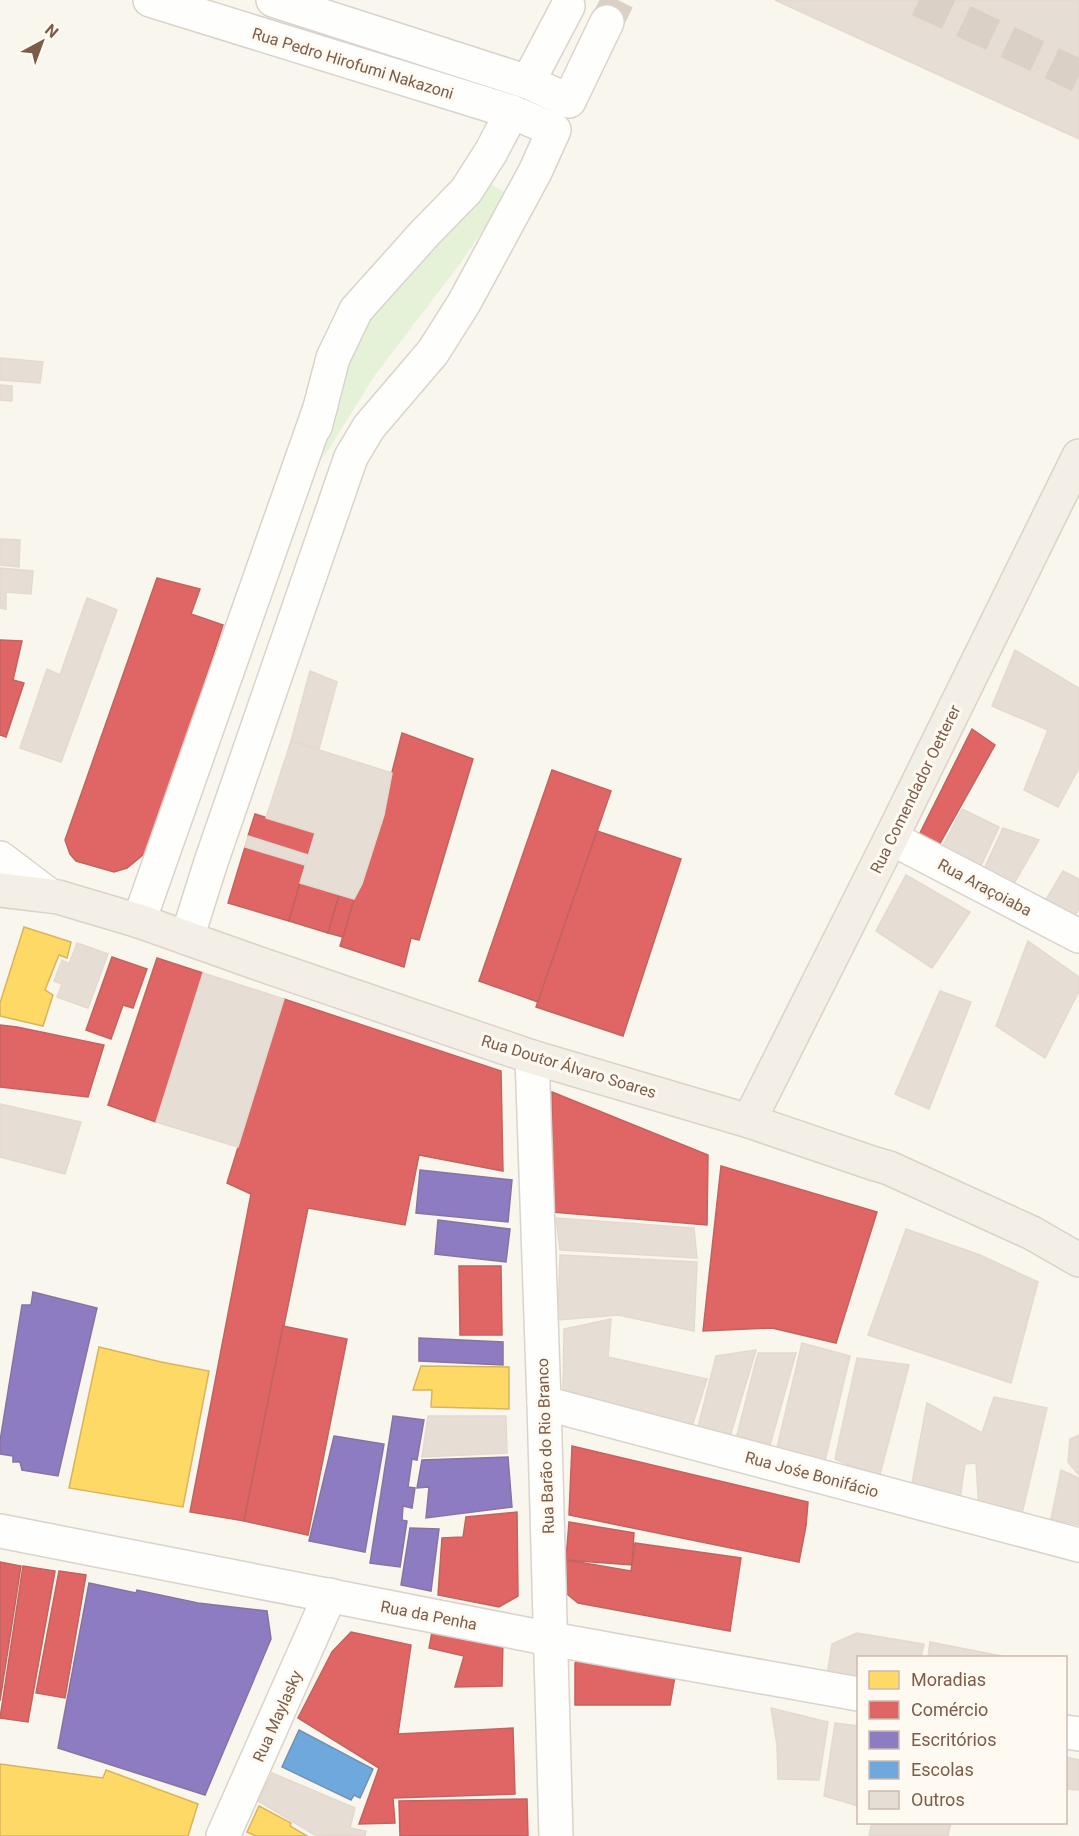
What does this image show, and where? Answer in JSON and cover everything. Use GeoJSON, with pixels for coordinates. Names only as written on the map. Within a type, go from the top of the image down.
{"type":"FeatureCollection","features":[{"type":"Feature","properties":{"kind":"main road","name":"Rua Comendador Oetterer"},"geometry":{"type":"LineString","coordinates":[[749,1121],[1079,456]]}},
{"type":"Feature","properties":{"kind":"main road","name":"Rua Doutor Álvaro Soares"},"geometry":{"type":"LineString","coordinates":[[0,890],[49,896],[139,921],[532,1057],[749,1121],[889,1168],[1032,1233],[1079,1260]]}},
{"type":"Feature","properties":{"kind":"street","name":"Rua Pedro Hirofumi Nakazoni"},"geometry":{"type":"LineString","coordinates":[[150,0],[512,112],[554,130],[536,172],[464,303],[433,352],[369,427],[351,457],[309,579]]}},
{"type":"Feature","properties":{"kind":"street","name":"Rua Pedro Hirofumi Nakazoni"},"geometry":{"type":"LineString","coordinates":[[273,0],[528,82],[569,101],[607,22]]}},
{"type":"Feature","properties":{"kind":"street"},"geometry":{"type":"LineString","coordinates":[[528,82],[568,6]]}},
{"type":"Feature","properties":{"kind":"street"},"geometry":{"type":"LineString","coordinates":[[188,938],[211,862],[309,579],[296,573],[288,561],[286,546],[333,358],[356,310],[466,191],[512,112]]}},
{"type":"Feature","properties":{"kind":"street"},"geometry":{"type":"LineString","coordinates":[[139,921],[321,405]]}},
{"type":"Feature","properties":{"kind":"street","name":"Rua Araçoiaba"},"geometry":{"type":"LineString","coordinates":[[891,838],[1079,936]]}},
{"type":"Feature","properties":{"kind":"street"},"geometry":{"type":"LineString","coordinates":[[0,858],[49,896]]}},
{"type":"Feature","properties":{"kind":"street","name":"Rua Barão do Rio Branco"},"geometry":{"type":"LineString","coordinates":[[532,1057],[556,1836]]}},
{"type":"Feature","properties":{"kind":"street","name":"Rua Jośe Bonifácio"},"geometry":{"type":"LineString","coordinates":[[544,1403],[1079,1545]]}},
{"type":"Feature","properties":{"kind":"street","name":"Rua da Penha"},"geometry":{"type":"LineString","coordinates":[[0,1531],[551,1639],[857,1694]]}},
{"type":"Feature","properties":{"kind":"street","name":"Rua Maylasky"},"geometry":{"type":"LineString","coordinates":[[223,1836],[330,1595]]}},
{"type":"Feature","properties":{"kind":"green space"},"geometry":{"type":"Polygon","coordinates":[[[489,183],[507,194],[462,261],[375,375],[327,452],[313,470],[354,330],[489,183]]]}},
{"type":"Feature","properties":{"kind":"building: Moradias"},"geometry":{"type":"Polygon","coordinates":[[[24,927],[71,942],[67,958],[59,955],[45,990],[53,995],[43,1026],[0,1016],[0,1003],[24,927]]]}},
{"type":"Feature","properties":{"kind":"building: Moradias"},"geometry":{"type":"Polygon","coordinates":[[[99,1347],[209,1371],[183,1507],[69,1488],[99,1347]]]}},
{"type":"Feature","properties":{"kind":"building: Moradias"},"geometry":{"type":"Polygon","coordinates":[[[421,1366],[509,1367],[509,1409],[431,1407],[432,1390],[413,1390],[421,1366]]]}},
{"type":"Feature","properties":{"kind":"building: Moradias"},"geometry":{"type":"Polygon","coordinates":[[[0,1764],[103,1778],[106,1770],[198,1804],[188,1836],[0,1836],[0,1764]]]}},
{"type":"Feature","properties":{"kind":"building: Moradias"},"geometry":{"type":"Polygon","coordinates":[[[259,1806],[291,1823],[290,1826],[307,1836],[256,1836],[247,1832],[259,1806]]]}},
{"type":"Feature","properties":{"kind":"building: Comércio"},"geometry":{"type":"Polygon","coordinates":[[[157,578],[200,589],[191,614],[223,625],[150,849],[127,868],[114,872],[76,861],[70,854],[65,840],[157,578]]]}},
{"type":"Feature","properties":{"kind":"building: Comércio"},"geometry":{"type":"Polygon","coordinates":[[[0,640],[22,641],[13,680],[24,683],[6,737],[0,735],[0,640]]]}},
{"type":"Feature","properties":{"kind":"building: Comércio"},"geometry":{"type":"Polygon","coordinates":[[[972,729],[995,745],[938,847],[919,835],[972,729]]]}},
{"type":"Feature","properties":{"kind":"building: Comércio"},"geometry":{"type":"Polygon","coordinates":[[[402,733],[473,759],[419,940],[411,938],[404,967],[340,946],[384,815],[402,733]]]}},
{"type":"Feature","properties":{"kind":"building: Comércio"},"geometry":{"type":"Polygon","coordinates":[[[552,770],[611,791],[538,1002],[479,981],[552,770]]]}},
{"type":"Feature","properties":{"kind":"building: Comércio"},"geometry":{"type":"Polygon","coordinates":[[[255,814],[315,833],[308,855],[248,836],[255,814]]]}},
{"type":"Feature","properties":{"kind":"building: Comércio"},"geometry":{"type":"Polygon","coordinates":[[[597,831],[681,859],[623,1036],[536,1007],[597,831]]]}},
{"type":"Feature","properties":{"kind":"building: Comércio"},"geometry":{"type":"Polygon","coordinates":[[[245,847],[305,865],[289,921],[228,903],[245,847]]]}},
{"type":"Feature","properties":{"kind":"building: Comércio"},"geometry":{"type":"Polygon","coordinates":[[[300,883],[339,895],[328,933],[289,921],[300,883]]]}},
{"type":"Feature","properties":{"kind":"building: Comércio"},"geometry":{"type":"Polygon","coordinates":[[[339,895],[354,899],[343,937],[328,933],[339,895]]]}},
{"type":"Feature","properties":{"kind":"building: Comércio"},"geometry":{"type":"Polygon","coordinates":[[[112,957],[147,969],[133,1008],[123,1005],[111,1039],[86,1030],[112,957]]]}},
{"type":"Feature","properties":{"kind":"building: Comércio"},"geometry":{"type":"Polygon","coordinates":[[[157,958],[203,973],[156,1122],[108,1105],[157,958]]]}},
{"type":"Feature","properties":{"kind":"building: Comércio"},"geometry":{"type":"Polygon","coordinates":[[[284,999],[501,1071],[503,1171],[419,1155],[405,1225],[308,1208],[244,1521],[190,1512],[251,1194],[227,1183],[284,999]]]}},
{"type":"Feature","properties":{"kind":"building: Comércio"},"geometry":{"type":"Polygon","coordinates":[[[0,1025],[104,1045],[88,1097],[0,1087],[0,1025]]]}},
{"type":"Feature","properties":{"kind":"building: Comércio"},"geometry":{"type":"Polygon","coordinates":[[[552,1092],[708,1155],[707,1225],[552,1212],[552,1092]]]}},
{"type":"Feature","properties":{"kind":"building: Comércio"},"geometry":{"type":"Polygon","coordinates":[[[721,1166],[877,1212],[836,1343],[772,1328],[703,1331],[721,1166]]]}},
{"type":"Feature","properties":{"kind":"building: Comércio"},"geometry":{"type":"Polygon","coordinates":[[[459,1266],[501,1266],[502,1335],[460,1335],[459,1266]]]}},
{"type":"Feature","properties":{"kind":"building: Comércio"},"geometry":{"type":"Polygon","coordinates":[[[283,1326],[347,1339],[308,1535],[244,1521],[283,1326]]]}},
{"type":"Feature","properties":{"kind":"building: Comércio"},"geometry":{"type":"Polygon","coordinates":[[[572,1446],[808,1502],[799,1562],[569,1515],[572,1446]]]}},
{"type":"Feature","properties":{"kind":"building: Comércio"},"geometry":{"type":"Polygon","coordinates":[[[517,1512],[518,1596],[499,1607],[438,1595],[442,1538],[463,1537],[466,1517],[517,1512]]]}},
{"type":"Feature","properties":{"kind":"building: Comércio"},"geometry":{"type":"Polygon","coordinates":[[[569,1522],[634,1533],[632,1565],[566,1560],[569,1522]]]}},
{"type":"Feature","properties":{"kind":"building: Comércio"},"geometry":{"type":"Polygon","coordinates":[[[635,1543],[741,1558],[730,1631],[578,1603],[567,1594],[566,1560],[631,1571],[635,1543]]]}},
{"type":"Feature","properties":{"kind":"building: Comércio"},"geometry":{"type":"Polygon","coordinates":[[[0,1562],[21,1566],[0,1701],[0,1562]]]}},
{"type":"Feature","properties":{"kind":"building: Comércio"},"geometry":{"type":"Polygon","coordinates":[[[23,1566],[55,1571],[28,1722],[0,1718],[23,1566]]]}},
{"type":"Feature","properties":{"kind":"building: Comércio"},"geometry":{"type":"Polygon","coordinates":[[[59,1571],[86,1575],[65,1698],[36,1693],[59,1571]]]}},
{"type":"Feature","properties":{"kind":"building: Comércio"},"geometry":{"type":"Polygon","coordinates":[[[433,1627],[503,1639],[502,1686],[455,1687],[464,1656],[429,1648],[433,1627]]]}},
{"type":"Feature","properties":{"kind":"building: Comércio"},"geometry":{"type":"Polygon","coordinates":[[[351,1632],[411,1645],[398,1734],[513,1728],[515,1794],[393,1798],[395,1823],[359,1824],[379,1768],[298,1718],[332,1652],[351,1632]]]}},
{"type":"Feature","properties":{"kind":"building: Comércio"},"geometry":{"type":"Polygon","coordinates":[[[584,1654],[675,1676],[670,1705],[575,1705],[575,1663],[584,1654]]]}},
{"type":"Feature","properties":{"kind":"building: Comércio"},"geometry":{"type":"Polygon","coordinates":[[[527,1799],[528,1836],[400,1836],[399,1801],[527,1799]]]}},
{"type":"Feature","properties":{"kind":"building: Escritórios"},"geometry":{"type":"Polygon","coordinates":[[[420,1170],[512,1180],[508,1222],[416,1213],[420,1170]]]}},
{"type":"Feature","properties":{"kind":"building: Escritórios"},"geometry":{"type":"Polygon","coordinates":[[[438,1220],[510,1229],[506,1262],[435,1254],[438,1220]]]}},
{"type":"Feature","properties":{"kind":"building: Escritórios"},"geometry":{"type":"Polygon","coordinates":[[[33,1292],[97,1308],[58,1476],[22,1470],[20,1462],[13,1462],[13,1456],[0,1454],[0,1441],[22,1305],[31,1305],[33,1292]]]}},
{"type":"Feature","properties":{"kind":"building: Escritórios"},"geometry":{"type":"Polygon","coordinates":[[[419,1338],[503,1342],[503,1365],[419,1361],[419,1338]]]}},
{"type":"Feature","properties":{"kind":"building: Escritórios"},"geometry":{"type":"Polygon","coordinates":[[[393,1416],[424,1420],[417,1460],[412,1459],[408,1487],[415,1488],[412,1508],[403,1506],[402,1520],[407,1521],[400,1567],[370,1563],[393,1416]]]}},
{"type":"Feature","properties":{"kind":"building: Escritórios"},"geometry":{"type":"Polygon","coordinates":[[[334,1436],[384,1444],[365,1552],[309,1541],[334,1436]]]}},
{"type":"Feature","properties":{"kind":"building: Escritórios"},"geometry":{"type":"Polygon","coordinates":[[[508,1457],[512,1507],[426,1518],[429,1487],[417,1488],[422,1460],[508,1457]]]}},
{"type":"Feature","properties":{"kind":"building: Escritórios"},"geometry":{"type":"Polygon","coordinates":[[[410,1528],[439,1529],[431,1591],[401,1585],[410,1528]]]}},
{"type":"Feature","properties":{"kind":"building: Escritórios"},"geometry":{"type":"Polygon","coordinates":[[[89,1583],[198,1603],[267,1611],[271,1639],[205,1795],[58,1748],[89,1583]]]}},
{"type":"Feature","properties":{"kind":"building: Escolas"},"geometry":{"type":"Polygon","coordinates":[[[299,1730],[373,1769],[360,1798],[354,1795],[351,1800],[282,1767],[299,1730]]]}},
{"type":"Feature","properties":{"kind":"building: Outros"},"geometry":{"type":"Polygon","coordinates":[[[775,0],[1079,0],[1079,139],[775,0]]]}},
{"type":"Feature","properties":{"kind":"building: Outros"},"geometry":{"type":"Polygon","coordinates":[[[0,358],[43,362],[40,383],[0,380],[0,358]]]}},
{"type":"Feature","properties":{"kind":"building: Outros"},"geometry":{"type":"Polygon","coordinates":[[[0,385],[12,386],[12,401],[0,400],[0,385]]]}},
{"type":"Feature","properties":{"kind":"building: Outros"},"geometry":{"type":"Polygon","coordinates":[[[0,539],[20,540],[19,567],[0,565],[0,539]]]}},
{"type":"Feature","properties":{"kind":"building: Outros"},"geometry":{"type":"Polygon","coordinates":[[[0,568],[33,571],[31,594],[6,592],[6,609],[0,608],[0,568]]]}},
{"type":"Feature","properties":{"kind":"building: Outros"},"geometry":{"type":"Polygon","coordinates":[[[87,598],[117,610],[61,762],[20,748],[47,669],[60,675],[87,598]]]}},
{"type":"Feature","properties":{"kind":"building: Outros"},"geometry":{"type":"Polygon","coordinates":[[[1015,650],[1079,688],[1079,768],[1058,807],[1024,790],[1048,730],[992,706],[1015,650]]]}},
{"type":"Feature","properties":{"kind":"building: Outros"},"geometry":{"type":"Polygon","coordinates":[[[310,671],[337,682],[319,749],[291,741],[310,671]]]}},
{"type":"Feature","properties":{"kind":"building: Outros"},"geometry":{"type":"Polygon","coordinates":[[[291,741],[392,773],[384,815],[362,884],[354,899],[300,883],[315,833],[266,818],[291,741]]]}},
{"type":"Feature","properties":{"kind":"building: Outros"},"geometry":{"type":"Polygon","coordinates":[[[962,809],[999,827],[980,868],[942,848],[962,809]]]}},
{"type":"Feature","properties":{"kind":"building: Outros"},"geometry":{"type":"Polygon","coordinates":[[[1003,828],[1039,840],[1012,887],[985,867],[1003,828]]]}},
{"type":"Feature","properties":{"kind":"building: Outros"},"geometry":{"type":"Polygon","coordinates":[[[248,836],[308,855],[305,865],[245,847],[248,836]]]}},
{"type":"Feature","properties":{"kind":"building: Outros"},"geometry":{"type":"Polygon","coordinates":[[[1063,871],[1079,879],[1079,909],[1074,917],[1044,903],[1063,871]]]}},
{"type":"Feature","properties":{"kind":"building: Outros"},"geometry":{"type":"Polygon","coordinates":[[[906,875],[970,912],[932,968],[876,931],[906,875]]]}},
{"type":"Feature","properties":{"kind":"building: Outros"},"geometry":{"type":"Polygon","coordinates":[[[1028,941],[1079,977],[1079,991],[1045,1058],[996,1026],[1028,941]]]}},
{"type":"Feature","properties":{"kind":"building: Outros"},"geometry":{"type":"Polygon","coordinates":[[[77,943],[108,954],[88,1008],[57,997],[62,984],[54,981],[62,960],[69,964],[77,943]]]}},
{"type":"Feature","properties":{"kind":"building: Outros"},"geometry":{"type":"Polygon","coordinates":[[[203,973],[284,999],[238,1147],[156,1122],[203,973]]]}},
{"type":"Feature","properties":{"kind":"building: Outros"},"geometry":{"type":"Polygon","coordinates":[[[940,991],[971,1002],[929,1109],[895,1094],[940,991]]]}},
{"type":"Feature","properties":{"kind":"building: Outros"},"geometry":{"type":"Polygon","coordinates":[[[0,1104],[81,1122],[65,1174],[0,1157],[0,1104]]]}},
{"type":"Feature","properties":{"kind":"building: Outros"},"geometry":{"type":"Polygon","coordinates":[[[556,1218],[694,1228],[697,1258],[560,1250],[556,1218]]]}},
{"type":"Feature","properties":{"kind":"building: Outros"},"geometry":{"type":"Polygon","coordinates":[[[906,1229],[980,1255],[1038,1282],[1011,1383],[868,1335],[906,1229]]]}},
{"type":"Feature","properties":{"kind":"building: Outros"},"geometry":{"type":"Polygon","coordinates":[[[560,1255],[697,1262],[694,1331],[618,1315],[558,1320],[560,1255]]]}},
{"type":"Feature","properties":{"kind":"building: Outros"},"geometry":{"type":"Polygon","coordinates":[[[611,1319],[608,1357],[707,1379],[692,1426],[563,1395],[564,1329],[611,1319]]]}},
{"type":"Feature","properties":{"kind":"building: Outros"},"geometry":{"type":"Polygon","coordinates":[[[802,1343],[850,1356],[825,1461],[776,1452],[802,1343]]]}},
{"type":"Feature","properties":{"kind":"building: Outros"},"geometry":{"type":"Polygon","coordinates":[[[756,1350],[728,1443],[697,1431],[716,1356],[756,1350]]]}},
{"type":"Feature","properties":{"kind":"building: Outros"},"geometry":{"type":"Polygon","coordinates":[[[758,1353],[796,1353],[770,1445],[737,1435],[758,1353]]]}},
{"type":"Feature","properties":{"kind":"building: Outros"},"geometry":{"type":"Polygon","coordinates":[[[857,1358],[909,1365],[879,1478],[835,1459],[857,1358]]]}},
{"type":"Feature","properties":{"kind":"building: Outros"},"geometry":{"type":"Polygon","coordinates":[[[994,1397],[1047,1408],[1020,1522],[979,1509],[976,1463],[965,1464],[959,1506],[909,1487],[916,1482],[912,1483],[927,1403],[982,1433],[994,1397]]]}},
{"type":"Feature","properties":{"kind":"building: Outros"},"geometry":{"type":"Polygon","coordinates":[[[428,1416],[506,1416],[507,1453],[422,1457],[428,1416]]]}},
{"type":"Feature","properties":{"kind":"building: Outros"},"geometry":{"type":"Polygon","coordinates":[[[1079,1435],[1079,1475],[1068,1462],[1070,1439],[1079,1435]]]}},
{"type":"Feature","properties":{"kind":"building: Outros"},"geometry":{"type":"Polygon","coordinates":[[[1061,1470],[1079,1478],[1079,1525],[1051,1519],[1061,1470]]]}},
{"type":"Feature","properties":{"kind":"building: Outros"},"geometry":{"type":"Polygon","coordinates":[[[857,1633],[924,1644],[921,1656],[857,1656],[857,1682],[827,1676],[832,1644],[857,1633]]]}},
{"type":"Feature","properties":{"kind":"building: Outros"},"geometry":{"type":"Polygon","coordinates":[[[930,1642],[1002,1656],[928,1656],[930,1642]]]}},
{"type":"Feature","properties":{"kind":"building: Outros"},"geometry":{"type":"Polygon","coordinates":[[[771,1708],[828,1722],[819,1780],[778,1779],[777,1745],[771,1708]]]}},
{"type":"Feature","properties":{"kind":"building: Outros"},"geometry":{"type":"Polygon","coordinates":[[[835,1723],[857,1726],[857,1806],[824,1796],[835,1723]]]}},
{"type":"Feature","properties":{"kind":"building: Outros"},"geometry":{"type":"Polygon","coordinates":[[[1067,1757],[1079,1760],[1079,1790],[1067,1789],[1067,1757]]]}},
{"type":"Feature","properties":{"kind":"building: Outros"},"geometry":{"type":"Polygon","coordinates":[[[272,1773],[355,1808],[350,1828],[366,1831],[365,1836],[315,1835],[258,1801],[272,1773]]]}},
{"type":"Feature","properties":{"kind":"building: Outros"},"geometry":{"type":"Polygon","coordinates":[[[872,1824],[951,1824],[948,1836],[869,1836],[872,1824]]]}},
{"type":"Feature","properties":{"kind":"tunnel"},"geometry":{"type":"LineString","coordinates":[[607,22],[618,0]]}},
{"type":"Feature","properties":{"kind":"tunnel"},"geometry":{"type":"LineString","coordinates":[[919,0],[1079,76]]}}]}
